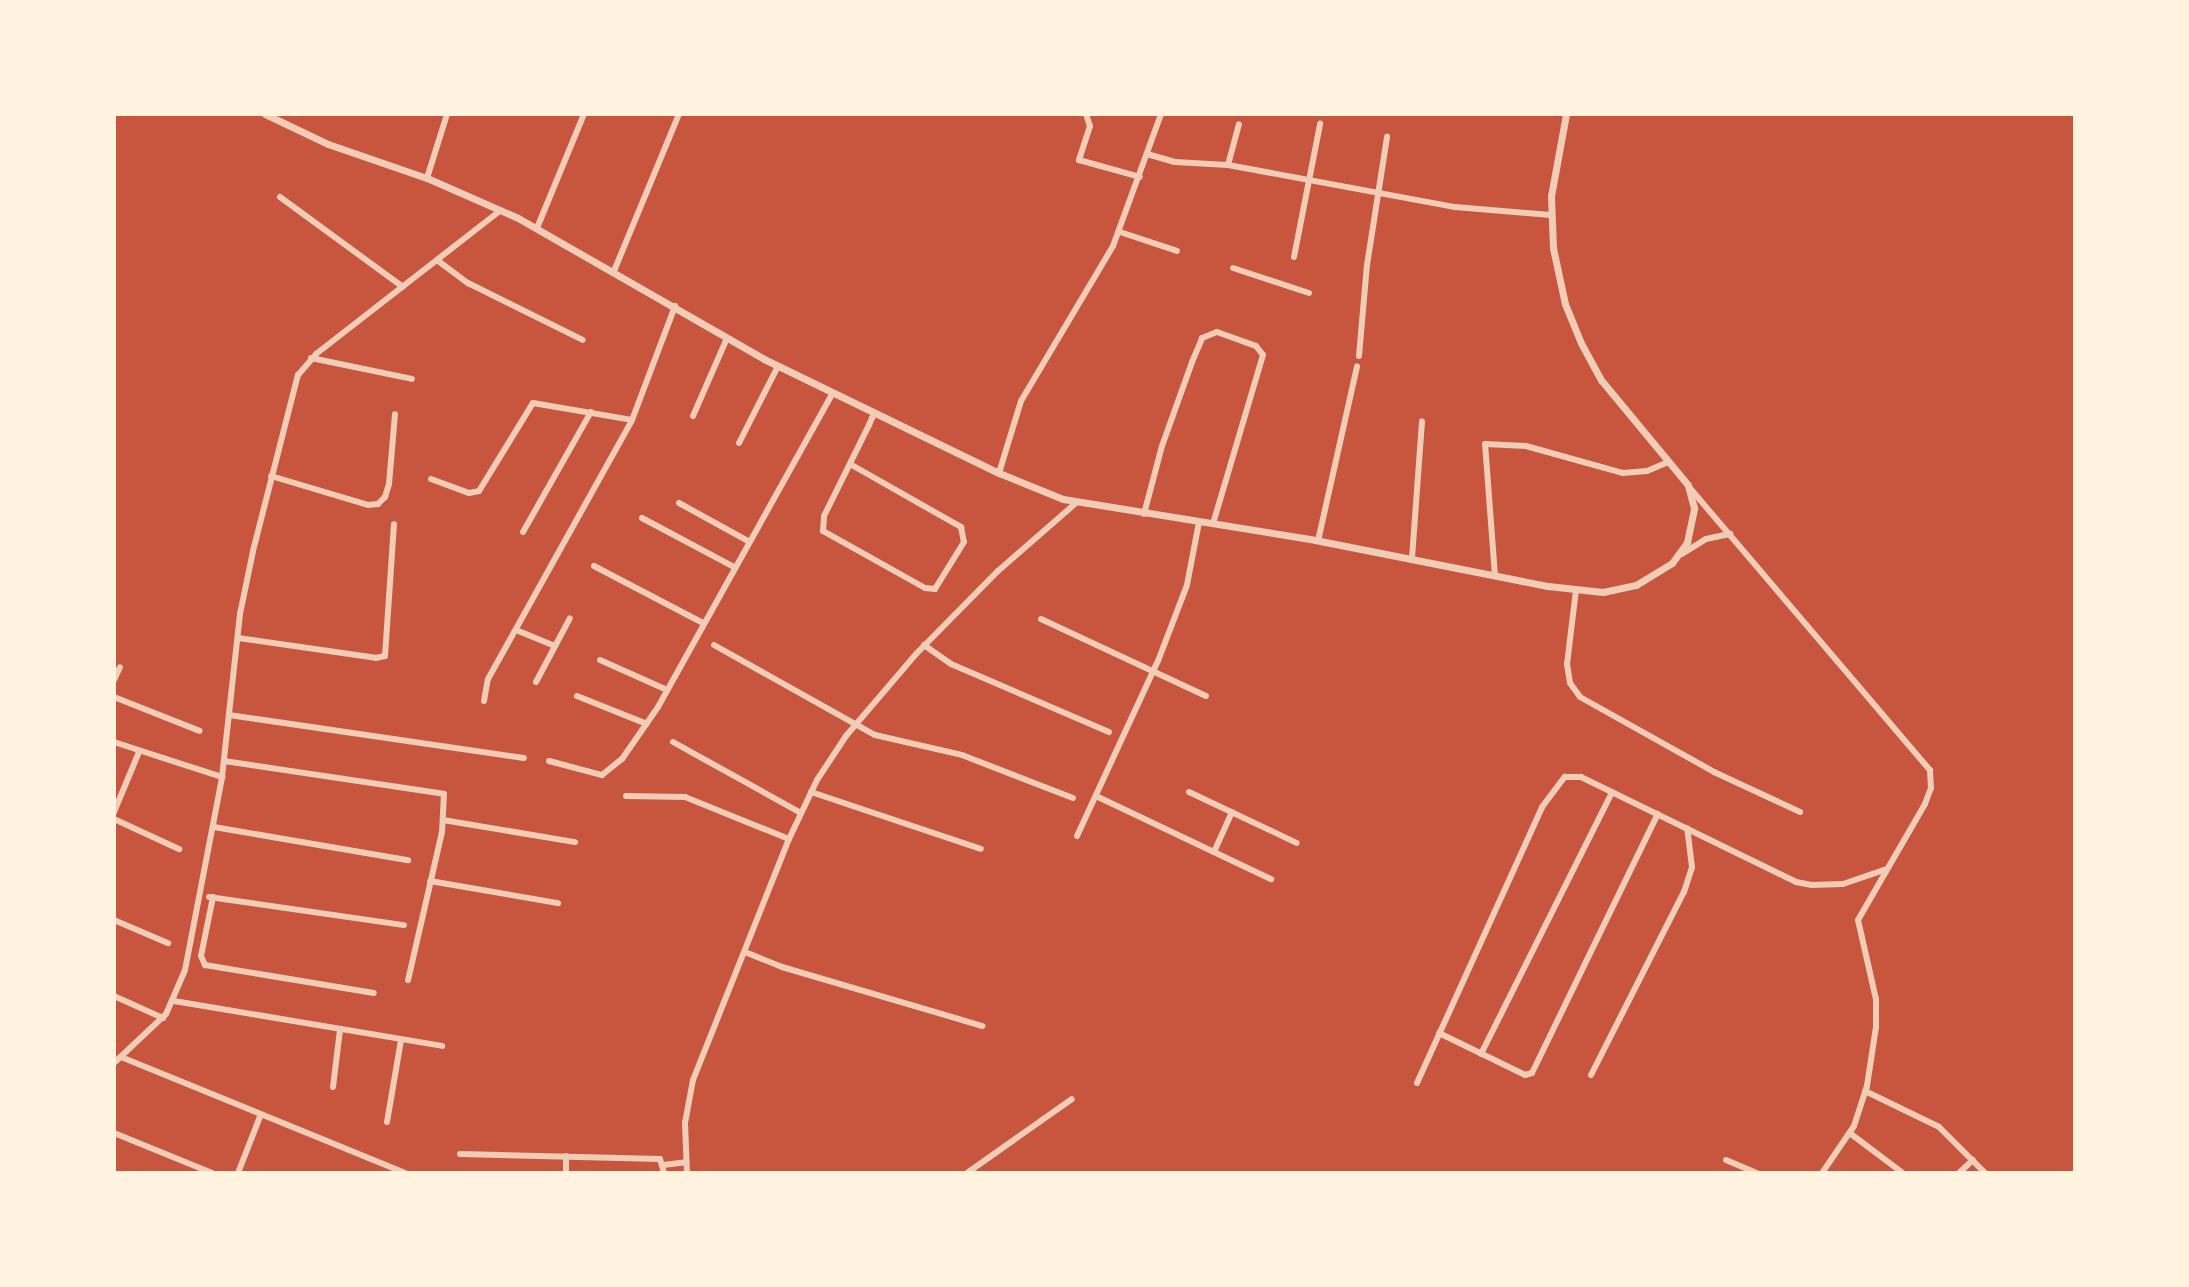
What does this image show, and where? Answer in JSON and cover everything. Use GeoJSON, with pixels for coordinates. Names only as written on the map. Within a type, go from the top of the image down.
{"type":"FeatureCollection","features":[{"type":"Feature","properties":{"kind":"street"},"geometry":{"type":"LineString","coordinates":[[265,114],[328,144],[427,178],[501,210],[778,366],[999,473],[1076,503],[1318,541],[1495,576],[1603,592],[1626,588],[1663,571],[1706,539],[1730,534]]}},
{"type":"Feature","properties":{"kind":"street"},"geometry":{"type":"LineString","coordinates":[[427,178],[447,114]]}},
{"type":"Feature","properties":{"kind":"street"},"geometry":{"type":"LineString","coordinates":[[537,228],[584,114]]}},
{"type":"Feature","properties":{"kind":"street"},"geometry":{"type":"LineString","coordinates":[[614,271],[679,114]]}},
{"type":"Feature","properties":{"kind":"street"},"geometry":{"type":"LineString","coordinates":[[1086,114],[1090,126],[1079,160],[1140,177]]}},
{"type":"Feature","properties":{"kind":"street"},"geometry":{"type":"LineString","coordinates":[[999,473],[1021,401],[1120,232],[1161,114]]}},
{"type":"Feature","properties":{"kind":"street"},"geometry":{"type":"LineString","coordinates":[[1566,114],[1552,180],[1551,215],[1557,276],[1581,343],[1610,393],[1930,770],[1931,788],[1925,804],[1858,920],[1877,1011],[1865,1091],[1851,1134],[1822,1173]]}},
{"type":"Feature","properties":{"kind":"street"},"geometry":{"type":"LineString","coordinates":[[1228,165],[1239,124]]}},
{"type":"Feature","properties":{"kind":"street"},"geometry":{"type":"LineString","coordinates":[[1294,257],[1320,124]]}},
{"type":"Feature","properties":{"kind":"street"},"geometry":{"type":"LineString","coordinates":[[1359,356],[1387,137]]}},
{"type":"Feature","properties":{"kind":"street"},"geometry":{"type":"LineString","coordinates":[[1147,154],[1175,162],[1228,165],[1455,207],[1551,215]]}},
{"type":"Feature","properties":{"kind":"street"},"geometry":{"type":"LineString","coordinates":[[280,197],[403,287]]}},
{"type":"Feature","properties":{"kind":"street"},"geometry":{"type":"LineString","coordinates":[[114,1063],[163,1018],[174,1001],[202,896],[253,551],[294,384],[311,358],[501,210]]}},
{"type":"Feature","properties":{"kind":"street"},"geometry":{"type":"LineString","coordinates":[[1120,232],[1177,251]]}},
{"type":"Feature","properties":{"kind":"street"},"geometry":{"type":"LineString","coordinates":[[437,260],[468,283],[583,340]]}},
{"type":"Feature","properties":{"kind":"street"},"geometry":{"type":"LineString","coordinates":[[1233,268],[1309,293]]}},
{"type":"Feature","properties":{"kind":"street"},"geometry":{"type":"LineString","coordinates":[[484,701],[488,679],[632,420],[675,306]]}},
{"type":"Feature","properties":{"kind":"street"},"geometry":{"type":"LineString","coordinates":[[1144,514],[1162,446],[1192,362],[1202,338],[1217,332],[1256,346],[1263,355],[1213,524]]}},
{"type":"Feature","properties":{"kind":"street"},"geometry":{"type":"LineString","coordinates":[[693,416],[727,338]]}},
{"type":"Feature","properties":{"kind":"street"},"geometry":{"type":"LineString","coordinates":[[311,358],[412,379]]}},
{"type":"Feature","properties":{"kind":"street"},"geometry":{"type":"LineString","coordinates":[[739,443],[778,366]]}},
{"type":"Feature","properties":{"kind":"street"},"geometry":{"type":"LineString","coordinates":[[1318,541],[1357,366]]}},
{"type":"Feature","properties":{"kind":"street"},"geometry":{"type":"LineString","coordinates":[[549,761],[597,775],[608,773],[647,724],[833,393]]}},
{"type":"Feature","properties":{"kind":"street"},"geometry":{"type":"LineString","coordinates":[[431,479],[469,493],[479,491],[533,403],[632,420]]}},
{"type":"Feature","properties":{"kind":"street"},"geometry":{"type":"LineString","coordinates":[[523,532],[591,412]]}},
{"type":"Feature","properties":{"kind":"street"},"geometry":{"type":"LineString","coordinates":[[850,464],[961,527],[964,542],[935,589],[925,588],[823,531],[824,516],[875,413]]}},
{"type":"Feature","properties":{"kind":"street"},"geometry":{"type":"LineString","coordinates":[[271,476],[368,505],[378,504],[385,497],[389,484],[395,414]]}},
{"type":"Feature","properties":{"kind":"street"},"geometry":{"type":"LineString","coordinates":[[1412,558],[1422,421]]}},
{"type":"Feature","properties":{"kind":"street"},"geometry":{"type":"LineString","coordinates":[[1495,576],[1485,444],[1526,446],[1623,473],[1647,471],[1668,462]]}},
{"type":"Feature","properties":{"kind":"street"},"geometry":{"type":"LineString","coordinates":[[1682,554],[1694,515],[1688,485]]}},
{"type":"Feature","properties":{"kind":"street"},"geometry":{"type":"LineString","coordinates":[[679,503],[748,541]]}},
{"type":"Feature","properties":{"kind":"street"},"geometry":{"type":"LineString","coordinates":[[687,1173],[689,1094],[789,839],[811,792],[857,723],[924,645],[998,571],[1076,503]]}},
{"type":"Feature","properties":{"kind":"street"},"geometry":{"type":"LineString","coordinates":[[642,518],[734,567]]}},
{"type":"Feature","properties":{"kind":"street"},"geometry":{"type":"LineString","coordinates":[[1077,836],[1154,670],[1187,585],[1199,522]]}},
{"type":"Feature","properties":{"kind":"street"},"geometry":{"type":"LineString","coordinates":[[238,638],[376,658],[385,656],[394,524]]}},
{"type":"Feature","properties":{"kind":"street"},"geometry":{"type":"LineString","coordinates":[[594,566],[703,623]]}},
{"type":"Feature","properties":{"kind":"street"},"geometry":{"type":"LineString","coordinates":[[1576,590],[1567,664],[1570,683],[1580,697],[1714,772],[1800,812]]}},
{"type":"Feature","properties":{"kind":"street"},"geometry":{"type":"LineString","coordinates":[[536,682],[570,618]]}},
{"type":"Feature","properties":{"kind":"street"},"geometry":{"type":"LineString","coordinates":[[1041,619],[1206,696]]}},
{"type":"Feature","properties":{"kind":"street"},"geometry":{"type":"LineString","coordinates":[[516,630],[555,646]]}},
{"type":"Feature","properties":{"kind":"street"},"geometry":{"type":"LineString","coordinates":[[714,645],[884,738],[962,755],[1073,798]]}},
{"type":"Feature","properties":{"kind":"street"},"geometry":{"type":"LineString","coordinates":[[924,645],[951,664],[1109,732]]}},
{"type":"Feature","properties":{"kind":"street"},"geometry":{"type":"LineString","coordinates":[[600,660],[667,690]]}},
{"type":"Feature","properties":{"kind":"street"},"geometry":{"type":"LineString","coordinates":[[114,680],[120,667]]}},
{"type":"Feature","properties":{"kind":"street"},"geometry":{"type":"LineString","coordinates":[[577,696],[647,724]]}},
{"type":"Feature","properties":{"kind":"street"},"geometry":{"type":"LineString","coordinates":[[114,697],[200,731]]}},
{"type":"Feature","properties":{"kind":"street"},"geometry":{"type":"LineString","coordinates":[[229,715],[524,758]]}},
{"type":"Feature","properties":{"kind":"street"},"geometry":{"type":"LineString","coordinates":[[114,742],[222,777]]}},
{"type":"Feature","properties":{"kind":"street"},"geometry":{"type":"LineString","coordinates":[[673,742],[801,813]]}},
{"type":"Feature","properties":{"kind":"street"},"geometry":{"type":"LineString","coordinates":[[114,812],[139,752]]}},
{"type":"Feature","properties":{"kind":"street"},"geometry":{"type":"LineString","coordinates":[[224,761],[442,792],[445,797],[443,820],[408,980]]}},
{"type":"Feature","properties":{"kind":"street"},"geometry":{"type":"LineString","coordinates":[[1417,1083],[1550,792],[1569,775],[1612,792],[1796,882],[1812,885],[1855,882],[1887,869]]}},
{"type":"Feature","properties":{"kind":"street"},"geometry":{"type":"LineString","coordinates":[[811,792],[981,849]]}},
{"type":"Feature","properties":{"kind":"street"},"geometry":{"type":"LineString","coordinates":[[1189,792],[1297,843]]}},
{"type":"Feature","properties":{"kind":"street"},"geometry":{"type":"LineString","coordinates":[[1481,1054],[1612,792]]}},
{"type":"Feature","properties":{"kind":"street"},"geometry":{"type":"LineString","coordinates":[[626,796],[685,797],[789,839]]}},
{"type":"Feature","properties":{"kind":"street"},"geometry":{"type":"LineString","coordinates":[[1096,796],[1271,879]]}},
{"type":"Feature","properties":{"kind":"street"},"geometry":{"type":"LineString","coordinates":[[1214,852],[1232,812]]}},
{"type":"Feature","properties":{"kind":"street"},"geometry":{"type":"LineString","coordinates":[[1439,1033],[1525,1075],[1532,1073],[1658,814]]}},
{"type":"Feature","properties":{"kind":"street"},"geometry":{"type":"LineString","coordinates":[[114,819],[179,849]]}},
{"type":"Feature","properties":{"kind":"street"},"geometry":{"type":"LineString","coordinates":[[443,820],[575,842]]}},
{"type":"Feature","properties":{"kind":"street"},"geometry":{"type":"LineString","coordinates":[[214,827],[408,860]]}},
{"type":"Feature","properties":{"kind":"street"},"geometry":{"type":"LineString","coordinates":[[1591,1075],[1684,892],[1692,867],[1687,828]]}},
{"type":"Feature","properties":{"kind":"street"},"geometry":{"type":"LineString","coordinates":[[430,881],[558,903]]}},
{"type":"Feature","properties":{"kind":"street"},"geometry":{"type":"LineString","coordinates":[[202,896],[404,925]]}},
{"type":"Feature","properties":{"kind":"street"},"geometry":{"type":"LineString","coordinates":[[213,897],[201,956],[205,965],[374,993]]}},
{"type":"Feature","properties":{"kind":"street"},"geometry":{"type":"LineString","coordinates":[[114,920],[168,943]]}},
{"type":"Feature","properties":{"kind":"street"},"geometry":{"type":"LineString","coordinates":[[745,952],[782,967],[983,1026]]}},
{"type":"Feature","properties":{"kind":"street"},"geometry":{"type":"LineString","coordinates":[[114,996],[163,1018]]}},
{"type":"Feature","properties":{"kind":"street"},"geometry":{"type":"LineString","coordinates":[[174,1001],[442,1046]]}},
{"type":"Feature","properties":{"kind":"street"},"geometry":{"type":"LineString","coordinates":[[333,1087],[340,1030]]}},
{"type":"Feature","properties":{"kind":"street"},"geometry":{"type":"LineString","coordinates":[[387,1122],[401,1040]]}},
{"type":"Feature","properties":{"kind":"street"},"geometry":{"type":"LineString","coordinates":[[121,1057],[405,1173]]}},
{"type":"Feature","properties":{"kind":"street"},"geometry":{"type":"LineString","coordinates":[[1865,1091],[1939,1127],[1985,1173]]}},
{"type":"Feature","properties":{"kind":"street"},"geometry":{"type":"LineString","coordinates":[[967,1173],[1072,1099]]}},
{"type":"Feature","properties":{"kind":"street"},"geometry":{"type":"LineString","coordinates":[[238,1173],[261,1114]]}},
{"type":"Feature","properties":{"kind":"street"},"geometry":{"type":"LineString","coordinates":[[114,1133],[212,1173]]}},
{"type":"Feature","properties":{"kind":"street"},"geometry":{"type":"LineString","coordinates":[[1851,1134],[1903,1173]]}},
{"type":"Feature","properties":{"kind":"street"},"geometry":{"type":"LineString","coordinates":[[460,1154],[660,1159],[664,1169],[686,1162]]}},
{"type":"Feature","properties":{"kind":"street"},"geometry":{"type":"LineString","coordinates":[[566,1156],[566,1173]]}},
{"type":"Feature","properties":{"kind":"street"},"geometry":{"type":"LineString","coordinates":[[1726,1160],[1757,1173]]}},
{"type":"Feature","properties":{"kind":"street"},"geometry":{"type":"LineString","coordinates":[[1959,1173],[1973,1160]]}}]}
